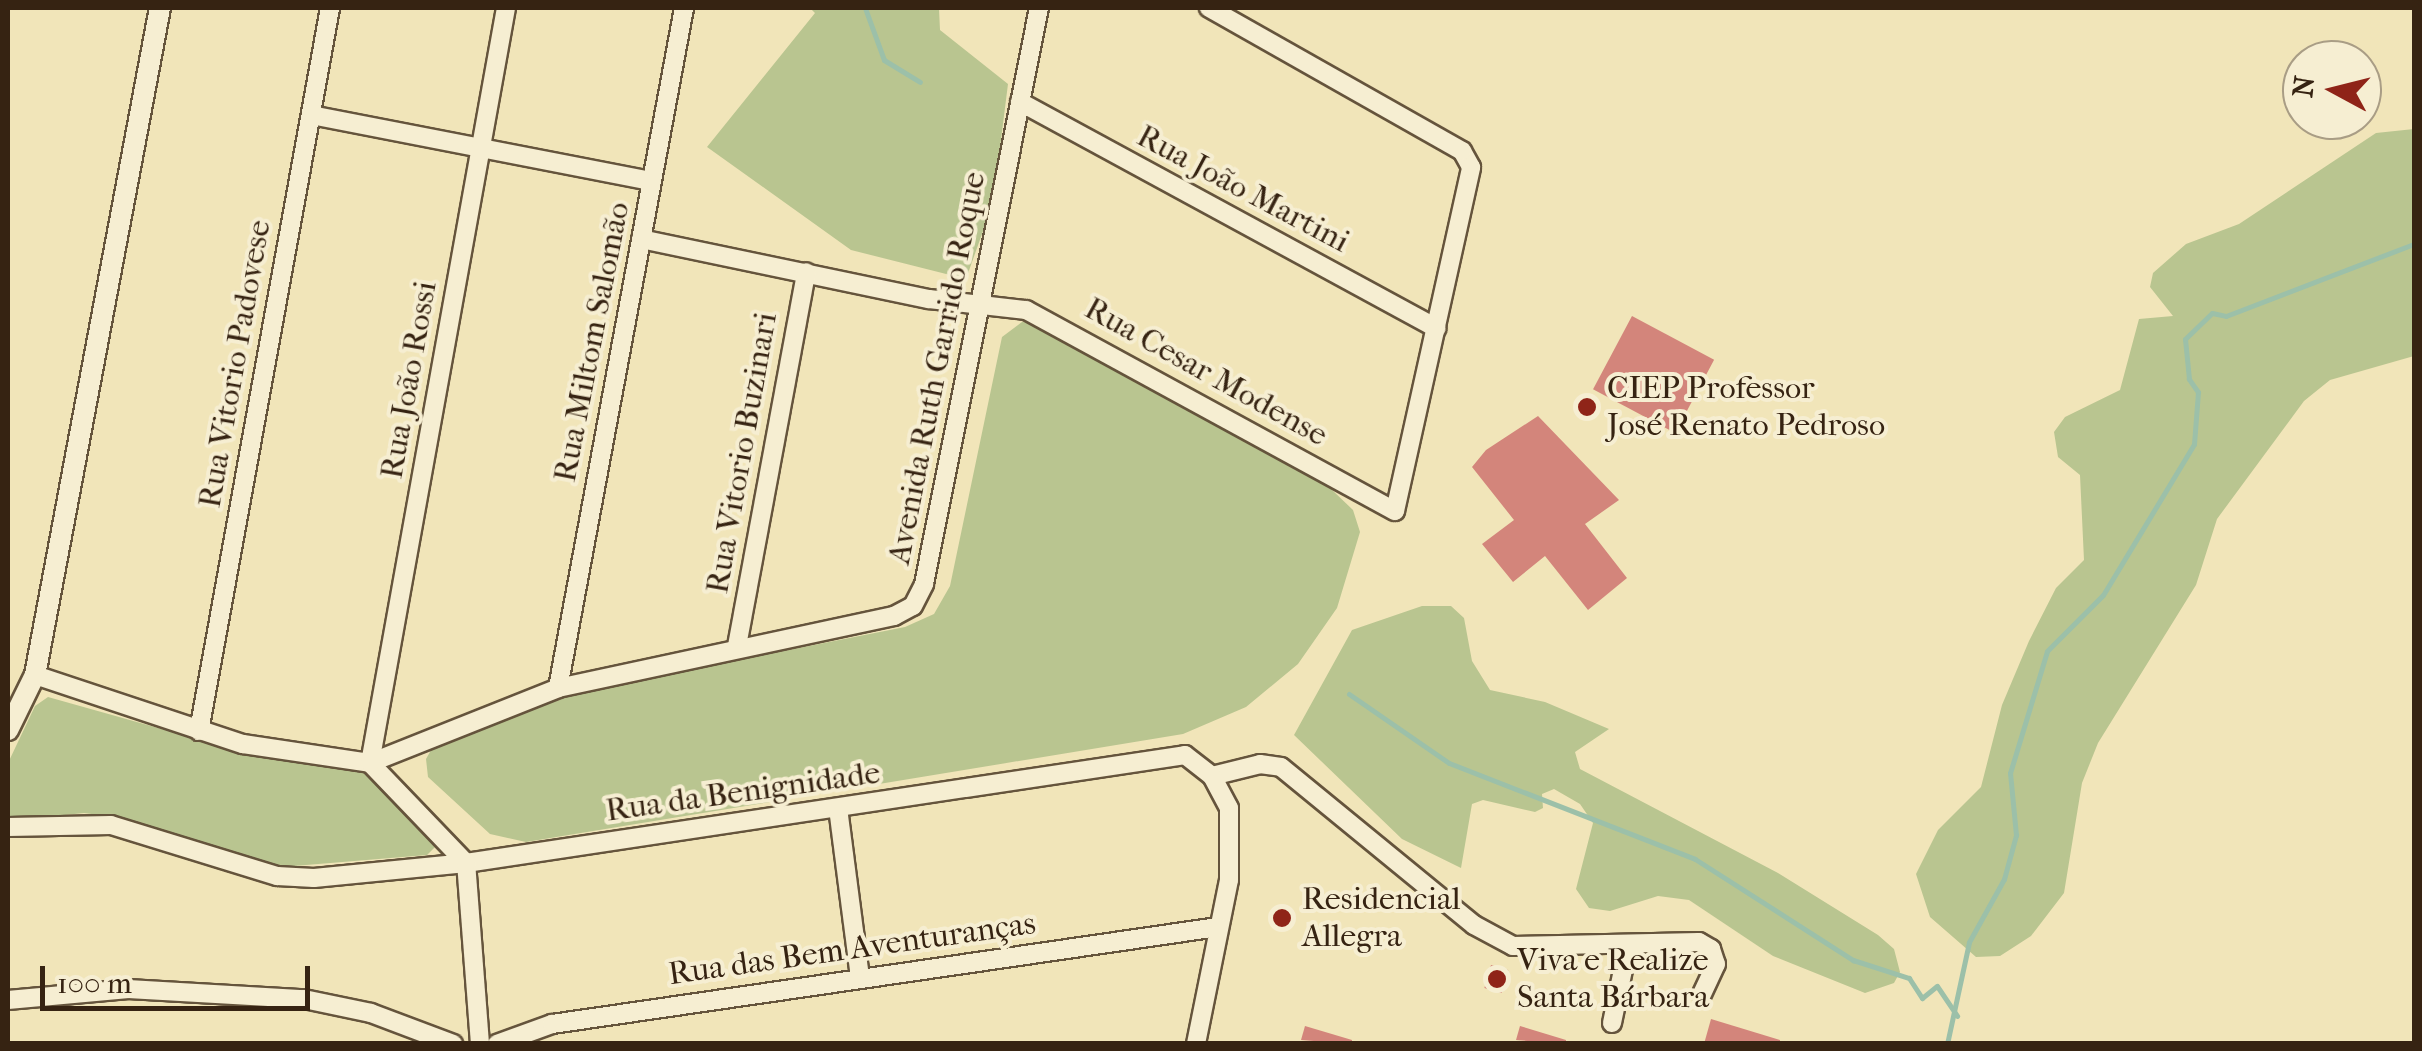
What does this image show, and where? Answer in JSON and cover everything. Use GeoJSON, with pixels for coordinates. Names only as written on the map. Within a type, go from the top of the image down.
{"type":"FeatureCollection","features":[{"type":"Feature","properties":{"kind":"street"},"geometry":{"type":"LineString","coordinates":[[8,730],[35,675],[160,8]]}},
{"type":"Feature","properties":{"kind":"street","name":"Rua Vitorio Padovese"},"geometry":{"type":"LineString","coordinates":[[199,732],[330,8]]}},
{"type":"Feature","properties":{"kind":"street","name":"Rua João Rossi"},"geometry":{"type":"LineString","coordinates":[[370,763],[506,8]]}},
{"type":"Feature","properties":{"kind":"street","name":"Rua Miltom Salomão"},"geometry":{"type":"LineString","coordinates":[[558,688],[684,8]]}},
{"type":"Feature","properties":{"kind":"street","name":"Avenida Ruth Garrido Roque"},"geometry":{"type":"LineString","coordinates":[[370,763],[558,688],[737,646],[894,616],[913,606],[924,584],[1040,8]]}},
{"type":"Feature","properties":{"kind":"street"},"geometry":{"type":"LineString","coordinates":[[1209,8],[1462,151],[1470,167],[1468,187],[1437,328]]}},
{"type":"Feature","properties":{"kind":"street","name":"Rua João Martini"},"geometry":{"type":"LineString","coordinates":[[1020,102],[1437,328]]}},
{"type":"Feature","properties":{"kind":"street"},"geometry":{"type":"LineString","coordinates":[[311,115],[652,181]]}},
{"type":"Feature","properties":{"kind":"street","name":"Rua Cesar Modense"},"geometry":{"type":"LineString","coordinates":[[642,239],[1054,321],[1395,512],[1437,328]]}},
{"type":"Feature","properties":{"kind":"street","name":"Rua Vitorio Buzinari"},"geometry":{"type":"LineString","coordinates":[[737,646],[806,272]]}},
{"type":"Feature","properties":{"kind":"street"},"geometry":{"type":"LineString","coordinates":[[35,675],[199,732],[370,763],[466,863],[480,1044]]}},
{"type":"Feature","properties":{"kind":"street","name":"Rua da Benignidade"},"geometry":{"type":"LineString","coordinates":[[8,828],[112,825],[277,876],[314,878],[466,863],[1185,754],[1212,776]]}},
{"type":"Feature","properties":{"kind":"street"},"geometry":{"type":"LineString","coordinates":[[1196,1044],[1229,880],[1229,808],[1212,776],[1260,764],[1281,767],[1474,925],[1513,946],[1699,942],[1711,949],[1716,964],[1705,989]]}},
{"type":"Feature","properties":{"kind":"street"},"geometry":{"type":"LineString","coordinates":[[838,808],[860,977]]}},
{"type":"Feature","properties":{"kind":"street","name":"Rua das Bem Aventuranças"},"geometry":{"type":"LineString","coordinates":[[497,1044],[552,1024],[1218,927]]}},
{"type":"Feature","properties":{"kind":"street"},"geometry":{"type":"LineString","coordinates":[[1612,1022],[1628,946]]}},
{"type":"Feature","properties":{"kind":"street"},"geometry":{"type":"LineString","coordinates":[[8,1000],[128,990],[304,998],[372,1014],[452,1044]]}},
{"type":"Feature","properties":{"kind":"green space"},"geometry":{"type":"Polygon","coordinates":[[[810,8],[939,8],[940,30],[1008,84],[993,203],[966,279],[851,250],[707,147],[815,13],[810,8]]]}},
{"type":"Feature","properties":{"kind":"green space"},"geometry":{"type":"Polygon","coordinates":[[[2414,129],[2414,356],[2330,380],[2304,401],[2217,519],[2196,585],[2098,743],[2082,783],[2064,893],[2031,936],[2000,956],[1976,957],[1930,917],[1916,874],[1938,830],[1981,787],[2002,705],[2029,641],[2056,588],[2084,560],[2080,475],[2058,457],[2054,432],[2065,417],[2120,390],[2139,319],[2173,316],[2150,287],[2153,273],[2186,244],[2239,224],[2365,140],[2382,140],[2382,132],[2414,129]]]}},
{"type":"Feature","properties":{"kind":"green space"},"geometry":{"type":"Polygon","coordinates":[[[1022,322],[1039,323],[1330,488],[1353,510],[1360,532],[1337,608],[1298,664],[1246,707],[1183,734],[526,842],[490,834],[428,777],[426,759],[435,743],[570,693],[905,627],[934,614],[950,586],[1002,337],[1022,322]]]}},
{"type":"Feature","properties":{"kind":"green space"},"geometry":{"type":"Polygon","coordinates":[[[1422,606],[1451,606],[1464,618],[1472,661],[1490,690],[1545,702],[1609,729],[1575,752],[1580,769],[1778,873],[1878,935],[1894,949],[1900,972],[1894,983],[1865,993],[1773,956],[1689,900],[1658,896],[1610,911],[1589,908],[1576,889],[1593,823],[1580,804],[1554,789],[1542,794],[1543,808],[1535,812],[1483,800],[1472,804],[1461,868],[1402,839],[1294,735],[1352,630],[1422,606]]]}},
{"type":"Feature","properties":{"kind":"green space"},"geometry":{"type":"Polygon","coordinates":[[[48,697],[265,758],[372,772],[437,845],[427,855],[294,866],[261,864],[122,818],[84,813],[8,821],[8,763],[35,706],[48,697]]]}},
{"type":"Feature","properties":{"kind":"building"},"geometry":{"type":"Polygon","coordinates":[[[1632,316],[1714,360],[1675,433],[1593,389],[1632,316]]]}},
{"type":"Feature","properties":{"kind":"building"},"geometry":{"type":"Polygon","coordinates":[[[1538,416],[1619,500],[1585,524],[1627,578],[1588,610],[1545,556],[1513,582],[1482,544],[1514,520],[1472,467],[1486,450],[1538,416]]]}},
{"type":"Feature","properties":{"kind":"building","name":"Viva e Realize Santa Bárbara"},"geometry":{"type":"Polygon","coordinates":[[[1491,965],[1508,970],[1502,993],[1484,988],[1491,965]]]}},
{"type":"Feature","properties":{"kind":"building"},"geometry":{"type":"Polygon","coordinates":[[[1711,1019],[1780,1040],[1780,1044],[1704,1044],[1711,1019]]]}},
{"type":"Feature","properties":{"kind":"building"},"geometry":{"type":"Polygon","coordinates":[[[1305,1026],[1352,1040],[1352,1044],[1301,1040],[1305,1026]]]}},
{"type":"Feature","properties":{"kind":"building"},"geometry":{"type":"Polygon","coordinates":[[[1520,1026],[1566,1040],[1566,1044],[1516,1040],[1520,1026]]]}},
{"type":"Feature","properties":{"kind":"waterway"},"geometry":{"type":"LineString","coordinates":[[865,8],[884,60],[920,82]]}},
{"type":"Feature","properties":{"kind":"waterway"},"geometry":{"type":"LineString","coordinates":[[1947,1044],[1969,942],[2004,879],[2016,835],[2010,773],[2047,651],[2103,595],[2194,444],[2198,392],[2189,379],[2185,339],[2212,313],[2226,316],[2414,244]]}},
{"type":"Feature","properties":{"kind":"waterway"},"geometry":{"type":"LineString","coordinates":[[1349,694],[1449,763],[1695,859],[1853,960],[1909,978],[1922,998],[1937,986],[1957,1016]]}},
{"type":"Feature","properties":{"kind":"place","name":"CIEP Professor José Renato Pedroso"},"geometry":{"type":"Point","coordinates":[1587,407]}},
{"type":"Feature","properties":{"kind":"place","name":"Residencial Allegra"},"geometry":{"type":"Point","coordinates":[1282,918]}},
{"type":"Feature","properties":{"kind":"place","name":"Viva e Realize Santa Bárbara"},"geometry":{"type":"Point","coordinates":[1497,979]}}]}
